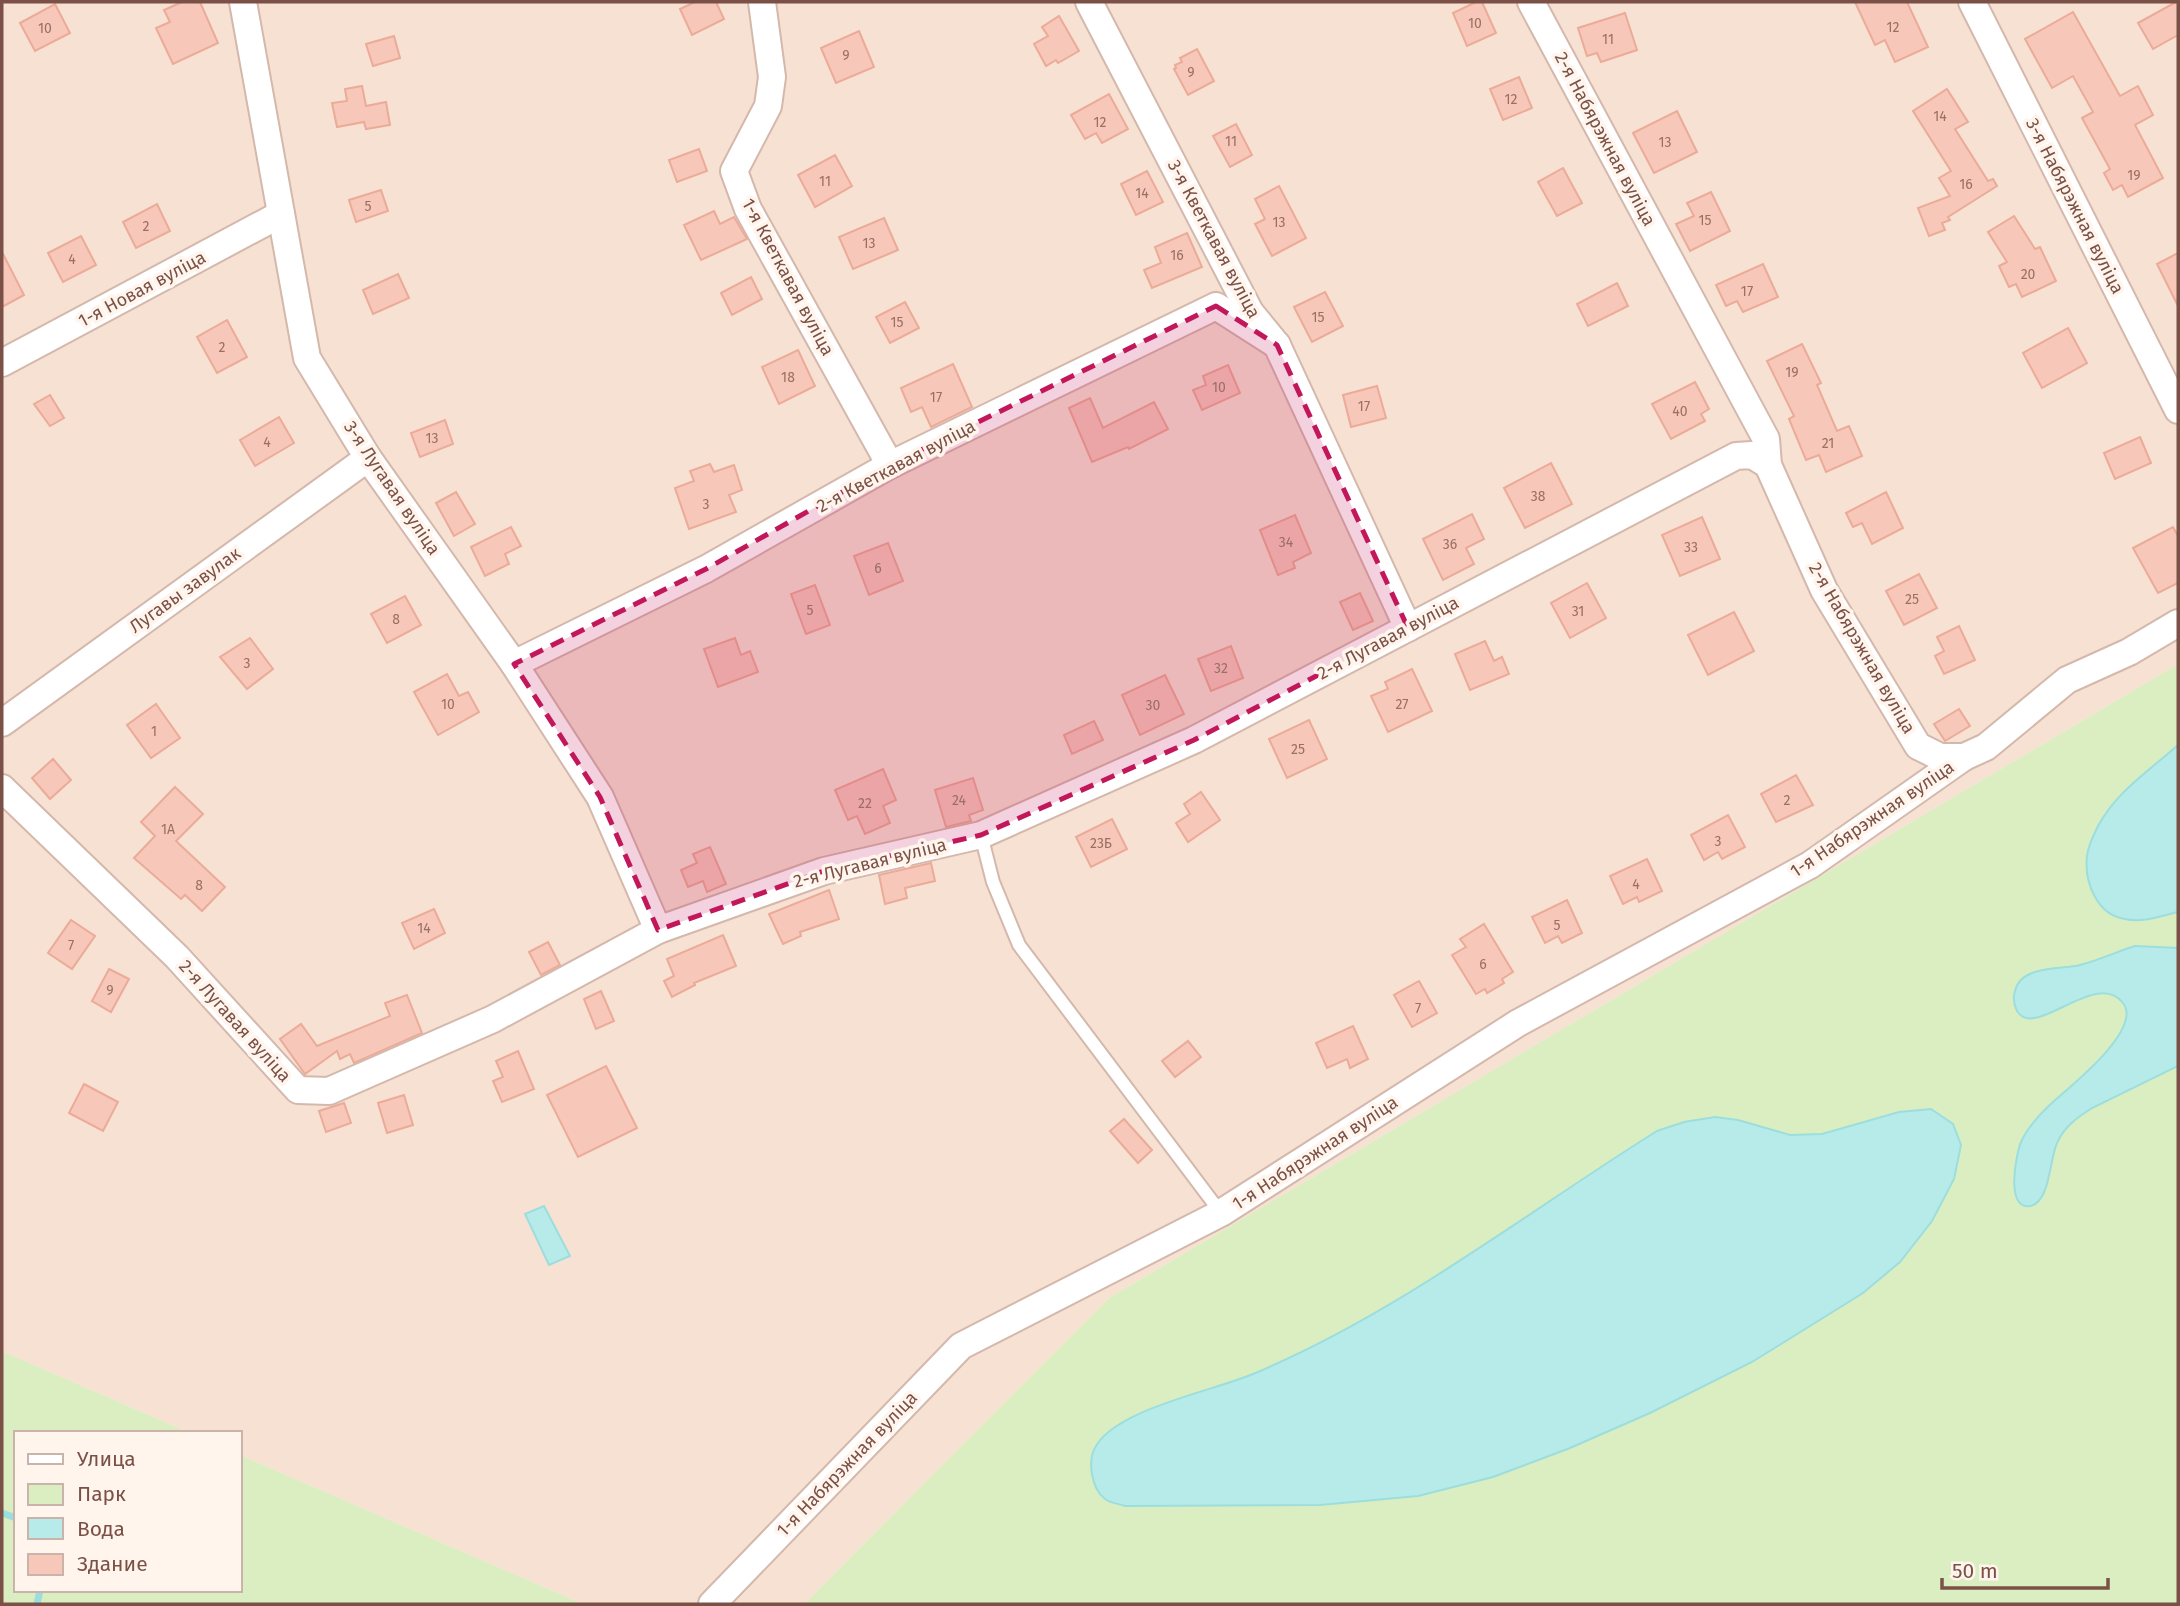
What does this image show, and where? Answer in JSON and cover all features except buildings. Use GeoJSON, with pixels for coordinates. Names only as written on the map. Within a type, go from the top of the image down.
{"type":"FeatureCollection","features":[{"type":"Feature","properties":{"kind":"street","name":"3-я Лугавая вуліца"},"geometry":{"type":"LineString","coordinates":[[243,2],[307,358],[368,458],[514,664],[600,797],[658,930]]}},
{"type":"Feature","properties":{"kind":"street","name":"1-я Кветкавая вуліца"},"geometry":{"type":"LineString","coordinates":[[762,2],[772,77],[768,106],[734,171],[748,209],[890,465]]}},
{"type":"Feature","properties":{"kind":"street","name":"3-я Кветкавая вуліца"},"geometry":{"type":"LineString","coordinates":[[1089,2],[1250,312],[1277,345],[1408,628]]}},
{"type":"Feature","properties":{"kind":"street","name":"2-я Набярэжная вуліца"},"geometry":{"type":"LineString","coordinates":[[1531,2],[1766,439],[1768,465],[1824,590],[1919,746],[1940,757],[1964,757]]}},
{"type":"Feature","properties":{"kind":"street","name":"3-я Набярэжная вуліца"},"geometry":{"type":"LineString","coordinates":[[1972,2],[2178,410]]}},
{"type":"Feature","properties":{"kind":"street","name":"1-я Новая вуліца"},"geometry":{"type":"LineString","coordinates":[[2,363],[281,215]]}},
{"type":"Feature","properties":{"kind":"street","name":"2-я Кветкавая вуліца"},"geometry":{"type":"LineString","coordinates":[[514,664],[706,569],[890,465],[1216,306],[1277,345]]}},
{"type":"Feature","properties":{"kind":"street","name":"2-я Лугавая вуліца"},"geometry":{"type":"LineString","coordinates":[[2,788],[177,957],[298,1090],[329,1091],[493,1019],[658,930],[824,871],[981,835],[1194,740],[1736,456],[1752,455],[1768,465]]}},
{"type":"Feature","properties":{"kind":"street","name":"Лугавы завулак"},"geometry":{"type":"LineString","coordinates":[[2,723],[368,458]]}},
{"type":"Feature","properties":{"kind":"street"},"geometry":{"type":"LineString","coordinates":[[1964,757],[1986,747],[2067,680],[2129,652],[2178,623]]}},
{"type":"Feature","properties":{"kind":"street","name":"1-я Набярэжная вуліца"},"geometry":{"type":"LineString","coordinates":[[712,1604],[961,1346],[1221,1213],[1518,1023],[1810,865],[1964,757]]}},
{"type":"Feature","properties":{"kind":"lane"},"geometry":{"type":"LineString","coordinates":[[981,835],[993,882],[1019,945],[1221,1213]]}},
{"type":"Feature","properties":{"kind":"highlighted area"},"geometry":{"type":"Polygon","coordinates":[[[1216,306],[1277,345],[1408,628],[1194,740],[981,835],[824,871],[658,930],[600,797],[514,664],[706,569],[890,465],[1216,306]]]}},
{"type":"Feature","properties":{"kind":"shaded area"},"geometry":{"type":"Polygon","coordinates":[[[2,2],[2178,2],[2178,664],[1109,1298],[804,1604],[583,1604],[242,1456],[242,1431],[185,1431],[2,1351],[2,2]]]}},
{"type":"Feature","properties":{"kind":"green space"},"geometry":{"type":"Polygon","coordinates":[[[2178,664],[2178,1604],[804,1604],[1109,1298],[2178,664]]]}},
{"type":"Feature","properties":{"kind":"green space"},"geometry":{"type":"Polygon","coordinates":[[[2,1351],[185,1431],[14,1431],[14,1592],[242,1592],[242,1456],[583,1604],[2,1604],[2,1351]]]}},
{"type":"Feature","properties":{"kind":"water"},"geometry":{"type":"Polygon","coordinates":[[[2178,745],[2178,912],[2138,920],[2115,916],[2100,904],[2090,886],[2087,856],[2090,845],[2098,826],[2114,803],[2134,782],[2178,745]]]}},
{"type":"Feature","properties":{"kind":"water"},"geometry":{"type":"Polygon","coordinates":[[[2135,946],[2178,948],[2178,1066],[2092,1108],[2072,1122],[2055,1148],[2042,1196],[2037,1203],[2022,1205],[2017,1199],[2014,1180],[2024,1136],[2045,1110],[2103,1056],[2123,1027],[2127,1014],[2123,1003],[2111,995],[2098,994],[2037,1017],[2026,1018],[2016,1009],[2015,991],[2025,977],[2033,973],[2080,965],[2135,946]]]}},
{"type":"Feature","properties":{"kind":"water"},"geometry":{"type":"Polygon","coordinates":[[[1931,1109],[1953,1124],[1961,1145],[1954,1179],[1932,1221],[1900,1262],[1863,1293],[1752,1362],[1650,1413],[1570,1448],[1493,1477],[1418,1496],[1320,1505],[1125,1506],[1107,1500],[1096,1488],[1091,1466],[1093,1452],[1107,1433],[1124,1422],[1167,1402],[1253,1374],[1359,1322],[1460,1261],[1657,1131],[1684,1122],[1715,1117],[1738,1120],[1790,1135],[1822,1134],[1899,1112],[1931,1109]]]}},
{"type":"Feature","properties":{"kind":"water"},"geometry":{"type":"Polygon","coordinates":[[[544,1206],[570,1256],[549,1265],[525,1214],[544,1206]]]}},
{"type":"Feature","properties":{"kind":"waterway"},"geometry":{"type":"LineString","coordinates":[[2,1513],[14,1517]]}},
{"type":"Feature","properties":{"kind":"waterway"},"geometry":{"type":"LineString","coordinates":[[37,1604],[40,1592]]}}]}
